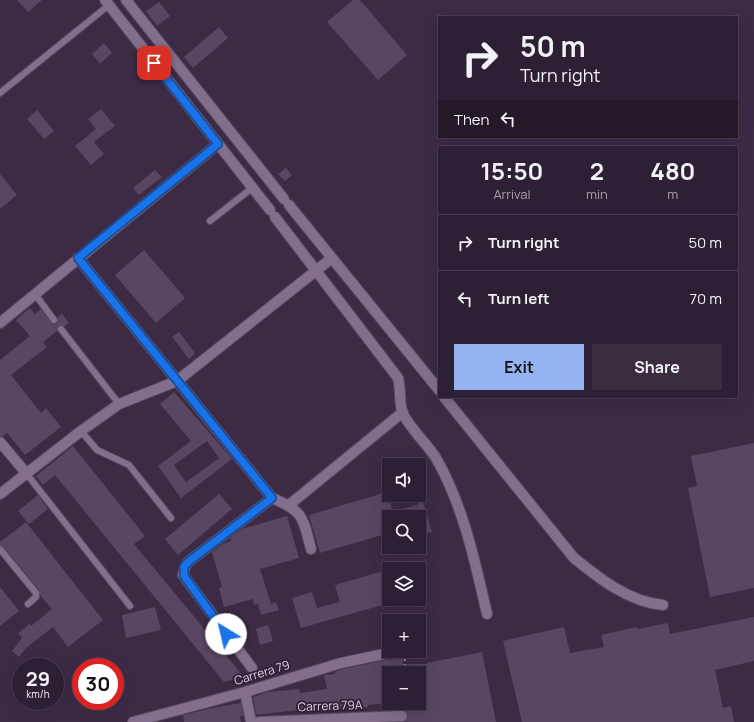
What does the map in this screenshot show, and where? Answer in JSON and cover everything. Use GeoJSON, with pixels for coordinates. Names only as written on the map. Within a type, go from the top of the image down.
{"type":"FeatureCollection","features":[{"type":"Feature","properties":{"kind":"street"},"geometry":{"type":"LineString","coordinates":[[126,0],[438,389]]}},
{"type":"Feature","properties":{"kind":"street"},"geometry":{"type":"LineString","coordinates":[[107,3],[317,269],[398,378],[401,388],[402,412],[436,458],[454,498],[474,556],[487,614]]}},
{"type":"Feature","properties":{"kind":"street"},"geometry":{"type":"LineString","coordinates":[[0,323],[218,144]]}},
{"type":"Feature","properties":{"kind":"street"},"geometry":{"type":"LineString","coordinates":[[78,258],[272,498],[289,505],[297,511],[304,520],[311,549]]}},
{"type":"Feature","properties":{"kind":"street"},"geometry":{"type":"LineString","coordinates":[[0,494],[81,431],[120,404],[178,381],[332,258]]}},
{"type":"Feature","properties":{"kind":"street"},"geometry":{"type":"LineString","coordinates":[[445,398],[574,558],[600,579],[647,604],[663,605]]}},
{"type":"Feature","properties":{"kind":"street"},"geometry":{"type":"LineString","coordinates":[[289,505],[402,412]]}},
{"type":"Feature","properties":{"kind":"street"},"geometry":{"type":"LineString","coordinates":[[0,442],[26,473]]}},
{"type":"Feature","properties":{"kind":"street"},"geometry":{"type":"LineString","coordinates":[[252,668],[184,576],[184,567],[188,562],[272,498]]}},
{"type":"Feature","properties":{"kind":"street","name":"Carrera 79"},"geometry":{"type":"LineString","coordinates":[[133,722],[245,692],[341,663],[382,654]]}},
{"type":"Feature","properties":{"kind":"street"},"geometry":{"type":"LineString","coordinates":[[245,692],[251,722]]}},
{"type":"Feature","properties":{"kind":"street","name":"Carrera 79A"},"geometry":{"type":"LineString","coordinates":[[259,722],[402,716]]}},
{"type":"Feature","properties":{"kind":"lane"},"geometry":{"type":"LineString","coordinates":[[0,93],[107,3]]}},
{"type":"Feature","properties":{"kind":"lane"},"geometry":{"type":"LineString","coordinates":[[210,221],[252,188]]}},
{"type":"Feature","properties":{"kind":"lane"},"geometry":{"type":"LineString","coordinates":[[35,294],[54,320]]}},
{"type":"Feature","properties":{"kind":"lane"},"geometry":{"type":"LineString","coordinates":[[61,328],[120,404]]}},
{"type":"Feature","properties":{"kind":"lane"},"geometry":{"type":"LineString","coordinates":[[81,431],[97,450],[129,465],[171,518]]}},
{"type":"Feature","properties":{"kind":"lane"},"geometry":{"type":"LineString","coordinates":[[26,473],[130,606]]}},
{"type":"Feature","properties":{"kind":"lane"},"geometry":{"type":"LineString","coordinates":[[0,549],[36,593],[36,597],[28,604]]}},
{"type":"Feature","properties":{"kind":"building"},"geometry":{"type":"Polygon","coordinates":[[[17,0],[42,0],[28,12],[17,0]]]}},
{"type":"Feature","properties":{"kind":"building"},"geometry":{"type":"Polygon","coordinates":[[[353,0],[360,0],[407,55],[378,80],[327,22],[353,0]]]}},
{"type":"Feature","properties":{"kind":"building"},"geometry":{"type":"Polygon","coordinates":[[[159,2],[170,16],[157,26],[146,11],[159,2]]]}},
{"type":"Feature","properties":{"kind":"building"},"geometry":{"type":"Polygon","coordinates":[[[219,27],[228,38],[193,68],[184,57],[219,27]]]}},
{"type":"Feature","properties":{"kind":"building"},"geometry":{"type":"Polygon","coordinates":[[[104,43],[112,53],[100,64],[92,54],[104,43]]]}},
{"type":"Feature","properties":{"kind":"building"},"geometry":{"type":"Polygon","coordinates":[[[101,109],[115,126],[94,142],[104,154],[91,165],[75,146],[96,129],[88,119],[101,109]]]}},
{"type":"Feature","properties":{"kind":"building"},"geometry":{"type":"Polygon","coordinates":[[[37,110],[54,131],[44,139],[27,119],[37,110]]]}},
{"type":"Feature","properties":{"kind":"building"},"geometry":{"type":"Polygon","coordinates":[[[286,168],[292,175],[285,181],[278,174],[286,168]]]}},
{"type":"Feature","properties":{"kind":"building"},"geometry":{"type":"Polygon","coordinates":[[[155,170],[162,177],[139,195],[133,188],[155,170]]]}},
{"type":"Feature","properties":{"kind":"building"},"geometry":{"type":"Polygon","coordinates":[[[0,174],[17,195],[0,209],[0,174]]]}},
{"type":"Feature","properties":{"kind":"building"},"geometry":{"type":"Polygon","coordinates":[[[144,250],[185,298],[156,323],[115,275],[144,250]]]}},
{"type":"Feature","properties":{"kind":"building"},"geometry":{"type":"Polygon","coordinates":[[[30,308],[35,314],[41,309],[53,324],[57,323],[58,317],[62,314],[69,323],[64,326],[58,326],[57,331],[43,342],[47,347],[11,375],[41,413],[46,408],[61,427],[25,455],[7,433],[0,436],[0,360],[30,336],[16,320],[30,308]]]}},
{"type":"Feature","properties":{"kind":"building"},"geometry":{"type":"Polygon","coordinates":[[[179,332],[195,353],[189,359],[172,337],[179,332]]]}},
{"type":"Feature","properties":{"kind":"building"},"geometry":{"type":"Polygon","coordinates":[[[174,392],[232,459],[181,498],[158,466],[191,441],[160,404],[174,392]],[[207,441],[174,465],[186,482],[219,458],[207,441]]]}},
{"type":"Feature","properties":{"kind":"building"},"geometry":{"type":"Polygon","coordinates":[[[754,443],[754,588],[710,597],[688,488],[697,486],[691,456],[754,443]]]}},
{"type":"Feature","properties":{"kind":"building"},"geometry":{"type":"Polygon","coordinates":[[[73,446],[145,536],[134,544],[244,677],[224,682],[55,475],[43,485],[36,476],[73,446]]]}},
{"type":"Feature","properties":{"kind":"building"},"geometry":{"type":"Polygon","coordinates":[[[382,493],[382,502],[390,502],[392,510],[382,510],[382,535],[320,553],[309,515],[382,493]]]}},
{"type":"Feature","properties":{"kind":"building"},"geometry":{"type":"Polygon","coordinates":[[[219,494],[232,509],[178,555],[165,539],[219,494]]]}},
{"type":"Feature","properties":{"kind":"building"},"geometry":{"type":"Polygon","coordinates":[[[38,495],[48,509],[29,524],[18,511],[38,495]]]}},
{"type":"Feature","properties":{"kind":"building"},"geometry":{"type":"Polygon","coordinates":[[[419,502],[423,502],[425,510],[400,510],[419,504],[419,502]]]}},
{"type":"Feature","properties":{"kind":"building"},"geometry":{"type":"Polygon","coordinates":[[[426,512],[432,532],[426,534],[426,512]]]}},
{"type":"Feature","properties":{"kind":"building"},"geometry":{"type":"Polygon","coordinates":[[[287,516],[299,558],[260,569],[271,604],[276,602],[279,610],[261,615],[258,604],[254,605],[253,599],[224,607],[219,588],[222,587],[212,552],[223,544],[231,541],[230,538],[242,529],[287,516]]]}},
{"type":"Feature","properties":{"kind":"building"},"geometry":{"type":"Polygon","coordinates":[[[26,522],[103,620],[68,647],[53,627],[26,648],[19,657],[12,651],[22,638],[18,633],[30,624],[31,626],[52,609],[40,595],[39,590],[3,546],[0,545],[0,542],[26,522]]]}},
{"type":"Feature","properties":{"kind":"building"},"geometry":{"type":"Polygon","coordinates":[[[382,571],[382,605],[301,628],[292,598],[312,592],[317,608],[340,602],[335,585],[382,571]]]}},
{"type":"Feature","properties":{"kind":"building"},"geometry":{"type":"Polygon","coordinates":[[[0,587],[19,611],[0,626],[0,587]]]}},
{"type":"Feature","properties":{"kind":"building"},"geometry":{"type":"Polygon","coordinates":[[[155,607],[161,630],[126,638],[122,615],[155,607]]]}},
{"type":"Feature","properties":{"kind":"building"},"geometry":{"type":"Polygon","coordinates":[[[754,617],[754,661],[715,670],[723,708],[731,706],[734,722],[522,722],[503,641],[564,627],[570,653],[604,647],[601,635],[637,627],[638,629],[668,623],[670,634],[754,617]]]}},
{"type":"Feature","properties":{"kind":"building"},"geometry":{"type":"Polygon","coordinates":[[[268,625],[273,641],[260,645],[256,629],[268,625]]]}},
{"type":"Feature","properties":{"kind":"building"},"geometry":{"type":"Polygon","coordinates":[[[482,652],[496,722],[405,722],[408,716],[405,710],[426,710],[426,666],[382,666],[382,704],[368,705],[368,707],[355,709],[355,707],[305,711],[305,709],[256,715],[253,697],[268,692],[299,689],[300,693],[327,689],[324,675],[335,674],[335,672],[343,669],[386,660],[403,659],[403,664],[427,663],[482,652]]]}},
{"type":"Feature","properties":{"kind":"building"},"geometry":{"type":"Polygon","coordinates":[[[241,703],[243,716],[240,716],[241,722],[184,722],[183,715],[241,703]]]}},
{"type":"Feature","properties":{"kind":"route"},"geometry":{"type":"LineString","coordinates":[[154,63],[218,144],[78,258],[272,498],[188,562],[184,567],[184,576],[226,634]]}}]}
